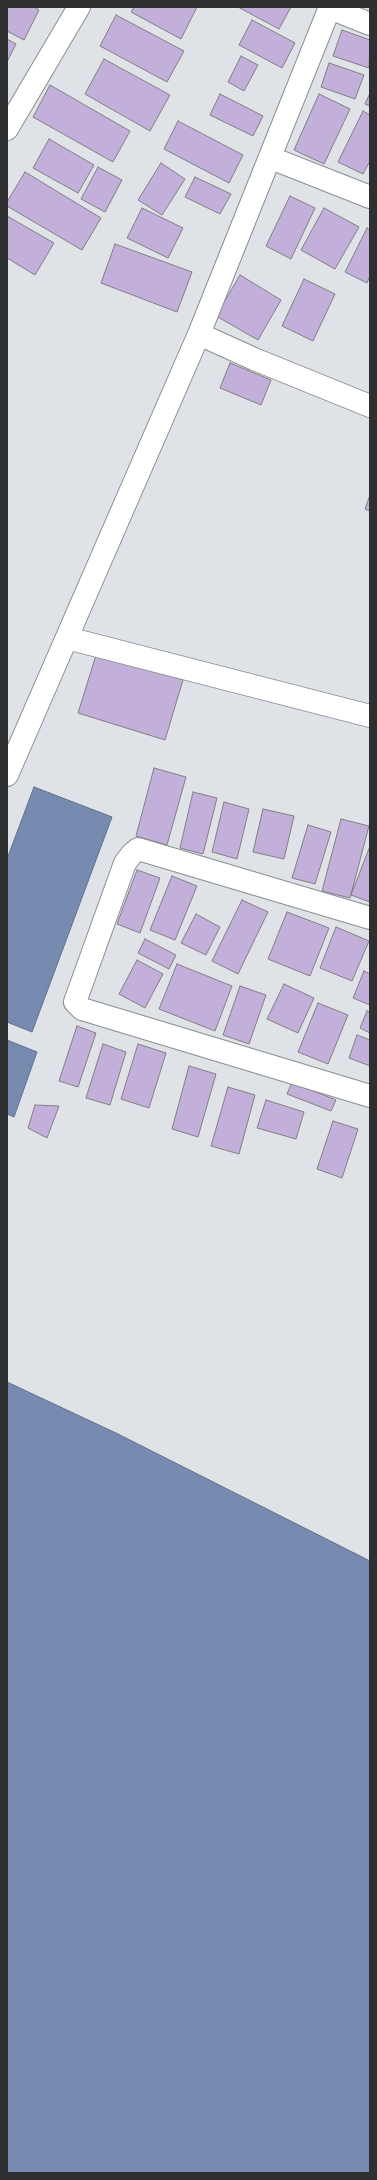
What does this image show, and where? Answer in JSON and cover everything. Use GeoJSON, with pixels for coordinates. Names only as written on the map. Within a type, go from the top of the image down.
{"type":"FeatureCollection","features":[{"type":"Feature","properties":{"kind":"street"},"geometry":{"type":"LineString","coordinates":[[7,129],[79,7]]}},
{"type":"Feature","properties":{"kind":"street"},"geometry":{"type":"LineString","coordinates":[[7,775],[199,334],[330,8],[370,24]]}},
{"type":"Feature","properties":{"kind":"street"},"geometry":{"type":"LineString","coordinates":[[271,158],[370,197]]}},
{"type":"Feature","properties":{"kind":"street"},"geometry":{"type":"LineString","coordinates":[[199,334],[254,359],[370,406]]}},
{"type":"Feature","properties":{"kind":"street"},"geometry":{"type":"LineString","coordinates":[[67,638],[370,716]]}},
{"type":"Feature","properties":{"kind":"street"},"geometry":{"type":"LineString","coordinates":[[370,918],[138,849],[132,854],[126,863],[75,1002],[82,1009],[370,1096]]}},
{"type":"Feature","properties":{"kind":"water"},"geometry":{"type":"Polygon","coordinates":[[[34,787],[112,817],[32,1032],[7,1022],[7,859],[34,787]]]}},
{"type":"Feature","properties":{"kind":"water"},"geometry":{"type":"Polygon","coordinates":[[[7,1040],[37,1052],[14,1117],[7,1114],[7,1040]]]}},
{"type":"Feature","properties":{"kind":"water"},"geometry":{"type":"Polygon","coordinates":[[[7,1382],[116,1433],[370,1561],[370,2173],[7,2173],[7,1382]]]}},
{"type":"Feature","properties":{"kind":"building"},"geometry":{"type":"Polygon","coordinates":[[[7,7],[34,7],[39,10],[24,40],[7,31],[7,7]]]}},
{"type":"Feature","properties":{"kind":"building"},"geometry":{"type":"Polygon","coordinates":[[[134,7],[197,7],[181,39],[131,12],[134,7]]]}},
{"type":"Feature","properties":{"kind":"building"},"geometry":{"type":"Polygon","coordinates":[[[238,7],[291,7],[279,29],[238,7]]]}},
{"type":"Feature","properties":{"kind":"building"},"geometry":{"type":"Polygon","coordinates":[[[116,15],[184,51],[167,82],[100,46],[116,15]]]}},
{"type":"Feature","properties":{"kind":"building"},"geometry":{"type":"Polygon","coordinates":[[[252,20],[295,43],[282,68],[239,45],[252,20]]]}},
{"type":"Feature","properties":{"kind":"building"},"geometry":{"type":"Polygon","coordinates":[[[342,30],[370,40],[369,68],[333,56],[342,30]]]}},
{"type":"Feature","properties":{"kind":"building"},"geometry":{"type":"Polygon","coordinates":[[[7,39],[16,44],[7,62],[7,39]]]}},
{"type":"Feature","properties":{"kind":"building"},"geometry":{"type":"Polygon","coordinates":[[[241,56],[258,65],[244,91],[228,82],[241,56]]]}},
{"type":"Feature","properties":{"kind":"building"},"geometry":{"type":"Polygon","coordinates":[[[104,59],[170,95],[150,131],[85,94],[104,59]]]}},
{"type":"Feature","properties":{"kind":"building"},"geometry":{"type":"Polygon","coordinates":[[[329,63],[364,75],[355,99],[321,87],[329,63]]]}},
{"type":"Feature","properties":{"kind":"building"},"geometry":{"type":"Polygon","coordinates":[[[50,85],[130,131],[113,162],[33,117],[50,85]]]}},
{"type":"Feature","properties":{"kind":"building"},"geometry":{"type":"Polygon","coordinates":[[[370,93],[370,106],[365,104],[370,93]]]}},
{"type":"Feature","properties":{"kind":"building"},"geometry":{"type":"Polygon","coordinates":[[[220,94],[263,116],[253,136],[210,115],[220,94]]]}},
{"type":"Feature","properties":{"kind":"building"},"geometry":{"type":"Polygon","coordinates":[[[319,94],[350,109],[324,164],[294,150],[319,94]]]}},
{"type":"Feature","properties":{"kind":"building"},"geometry":{"type":"Polygon","coordinates":[[[363,111],[370,115],[370,161],[363,174],[338,162],[363,111]]]}},
{"type":"Feature","properties":{"kind":"building"},"geometry":{"type":"Polygon","coordinates":[[[178,121],[243,155],[229,183],[164,149],[178,121]]]}},
{"type":"Feature","properties":{"kind":"building"},"geometry":{"type":"Polygon","coordinates":[[[49,139],[94,165],[78,193],[33,168],[49,139]]]}},
{"type":"Feature","properties":{"kind":"building"},"geometry":{"type":"Polygon","coordinates":[[[161,163],[185,179],[162,215],[138,200],[161,163]]]}},
{"type":"Feature","properties":{"kind":"building"},"geometry":{"type":"Polygon","coordinates":[[[98,167],[122,180],[105,212],[81,199],[98,167]]]}},
{"type":"Feature","properties":{"kind":"building"},"geometry":{"type":"Polygon","coordinates":[[[25,172],[101,218],[82,250],[7,206],[7,202],[25,172]]]}},
{"type":"Feature","properties":{"kind":"building"},"geometry":{"type":"Polygon","coordinates":[[[195,177],[231,194],[220,214],[185,197],[195,177]]]}},
{"type":"Feature","properties":{"kind":"building"},"geometry":{"type":"Polygon","coordinates":[[[290,196],[315,208],[291,259],[266,246],[290,196]]]}},
{"type":"Feature","properties":{"kind":"building"},"geometry":{"type":"Polygon","coordinates":[[[142,208],[183,228],[168,258],[127,238],[142,208]]]}},
{"type":"Feature","properties":{"kind":"building"},"geometry":{"type":"Polygon","coordinates":[[[324,208],[359,227],[335,269],[301,250],[324,208]]]}},
{"type":"Feature","properties":{"kind":"building"},"geometry":{"type":"Polygon","coordinates":[[[7,216],[54,243],[35,275],[7,258],[7,216]]]}},
{"type":"Feature","properties":{"kind":"building"},"geometry":{"type":"Polygon","coordinates":[[[367,228],[370,230],[370,276],[367,283],[345,272],[367,228]]]}},
{"type":"Feature","properties":{"kind":"building"},"geometry":{"type":"Polygon","coordinates":[[[115,244],[192,272],[177,312],[101,283],[115,244]]]}},
{"type":"Feature","properties":{"kind":"building"},"geometry":{"type":"Polygon","coordinates":[[[240,275],[281,300],[258,340],[216,316],[240,275]]]}},
{"type":"Feature","properties":{"kind":"building"},"geometry":{"type":"Polygon","coordinates":[[[304,279],[335,294],[313,341],[282,326],[304,279]]]}},
{"type":"Feature","properties":{"kind":"building"},"geometry":{"type":"Polygon","coordinates":[[[230,363],[271,380],[261,405],[220,388],[230,363]]]}},
{"type":"Feature","properties":{"kind":"building"},"geometry":{"type":"Polygon","coordinates":[[[370,495],[370,511],[365,509],[370,495]]]}},
{"type":"Feature","properties":{"kind":"building"},"geometry":{"type":"Polygon","coordinates":[[[97,652],[183,680],[165,740],[78,713],[97,652]]]}},
{"type":"Feature","properties":{"kind":"building"},"geometry":{"type":"Polygon","coordinates":[[[154,768],[186,777],[167,845],[136,836],[154,768]]]}},
{"type":"Feature","properties":{"kind":"building"},"geometry":{"type":"Polygon","coordinates":[[[193,792],[217,798],[203,854],[180,848],[193,792]]]}},
{"type":"Feature","properties":{"kind":"building"},"geometry":{"type":"Polygon","coordinates":[[[224,802],[249,809],[237,859],[212,852],[224,802]]]}},
{"type":"Feature","properties":{"kind":"building"},"geometry":{"type":"Polygon","coordinates":[[[263,809],[294,816],[284,859],[253,852],[263,809]]]}},
{"type":"Feature","properties":{"kind":"building"},"geometry":{"type":"Polygon","coordinates":[[[341,819],[369,826],[350,898],[322,891],[341,819]]]}},
{"type":"Feature","properties":{"kind":"building"},"geometry":{"type":"Polygon","coordinates":[[[308,825],[331,832],[315,884],[292,878],[308,825]]]}},
{"type":"Feature","properties":{"kind":"building"},"geometry":{"type":"Polygon","coordinates":[[[370,846],[370,902],[351,895],[370,846]]]}},
{"type":"Feature","properties":{"kind":"building"},"geometry":{"type":"Polygon","coordinates":[[[137,870],[160,878],[140,933],[117,924],[137,870]]]}},
{"type":"Feature","properties":{"kind":"building"},"geometry":{"type":"Polygon","coordinates":[[[172,876],[197,886],[175,940],[150,930],[172,876]]]}},
{"type":"Feature","properties":{"kind":"building"},"geometry":{"type":"Polygon","coordinates":[[[242,900],[268,912],[238,974],[212,961],[242,900]]]}},
{"type":"Feature","properties":{"kind":"building"},"geometry":{"type":"Polygon","coordinates":[[[287,912],[329,928],[310,976],[268,959],[287,912]]]}},
{"type":"Feature","properties":{"kind":"building"},"geometry":{"type":"Polygon","coordinates":[[[196,914],[220,927],[206,955],[181,943],[196,914]]]}},
{"type":"Feature","properties":{"kind":"building"},"geometry":{"type":"Polygon","coordinates":[[[336,927],[369,941],[352,981],[320,968],[336,927]]]}},
{"type":"Feature","properties":{"kind":"building"},"geometry":{"type":"Polygon","coordinates":[[[145,939],[176,955],[169,969],[138,953],[145,939]]]}},
{"type":"Feature","properties":{"kind":"building"},"geometry":{"type":"Polygon","coordinates":[[[137,960],[163,974],[145,1008],[119,994],[137,960]]]}},
{"type":"Feature","properties":{"kind":"building"},"geometry":{"type":"Polygon","coordinates":[[[177,964],[232,986],[215,1031],[159,1009],[177,964]]]}},
{"type":"Feature","properties":{"kind":"building"},"geometry":{"type":"Polygon","coordinates":[[[364,971],[370,974],[370,1005],[353,998],[364,971]]]}},
{"type":"Feature","properties":{"kind":"building"},"geometry":{"type":"Polygon","coordinates":[[[284,984],[314,998],[298,1033],[267,1019],[284,984]]]}},
{"type":"Feature","properties":{"kind":"building"},"geometry":{"type":"Polygon","coordinates":[[[240,986],[266,995],[249,1044],[223,1035],[240,986]]]}},
{"type":"Feature","properties":{"kind":"building"},"geometry":{"type":"Polygon","coordinates":[[[318,1003],[348,1015],[328,1064],[298,1052],[318,1003]]]}},
{"type":"Feature","properties":{"kind":"building"},"geometry":{"type":"Polygon","coordinates":[[[367,1011],[370,1012],[370,1033],[360,1028],[367,1011]]]}},
{"type":"Feature","properties":{"kind":"building"},"geometry":{"type":"Polygon","coordinates":[[[77,1026],[96,1033],[78,1087],[59,1081],[77,1026]]]}},
{"type":"Feature","properties":{"kind":"building"},"geometry":{"type":"Polygon","coordinates":[[[357,1035],[370,1040],[370,1066],[349,1058],[357,1035]]]}},
{"type":"Feature","properties":{"kind":"building"},"geometry":{"type":"Polygon","coordinates":[[[103,1044],[126,1052],[110,1105],[86,1098],[103,1044]]]}},
{"type":"Feature","properties":{"kind":"building"},"geometry":{"type":"Polygon","coordinates":[[[138,1044],[166,1053],[149,1108],[121,1099],[138,1044]]]}},
{"type":"Feature","properties":{"kind":"building"},"geometry":{"type":"Polygon","coordinates":[[[189,1066],[216,1074],[198,1137],[172,1129],[189,1066]]]}},
{"type":"Feature","properties":{"kind":"building"},"geometry":{"type":"Polygon","coordinates":[[[292,1082],[336,1100],[331,1111],[287,1094],[292,1082]]]}},
{"type":"Feature","properties":{"kind":"building"},"geometry":{"type":"Polygon","coordinates":[[[228,1087],[255,1095],[239,1154],[211,1146],[228,1087]]]}},
{"type":"Feature","properties":{"kind":"building"},"geometry":{"type":"Polygon","coordinates":[[[266,1100],[304,1112],[296,1139],[257,1128],[266,1100]]]}},
{"type":"Feature","properties":{"kind":"building"},"geometry":{"type":"Polygon","coordinates":[[[35,1105],[59,1106],[47,1138],[28,1128],[35,1105]]]}},
{"type":"Feature","properties":{"kind":"building"},"geometry":{"type":"Polygon","coordinates":[[[333,1121],[358,1129],[342,1178],[317,1169],[333,1121]]]}}]}
